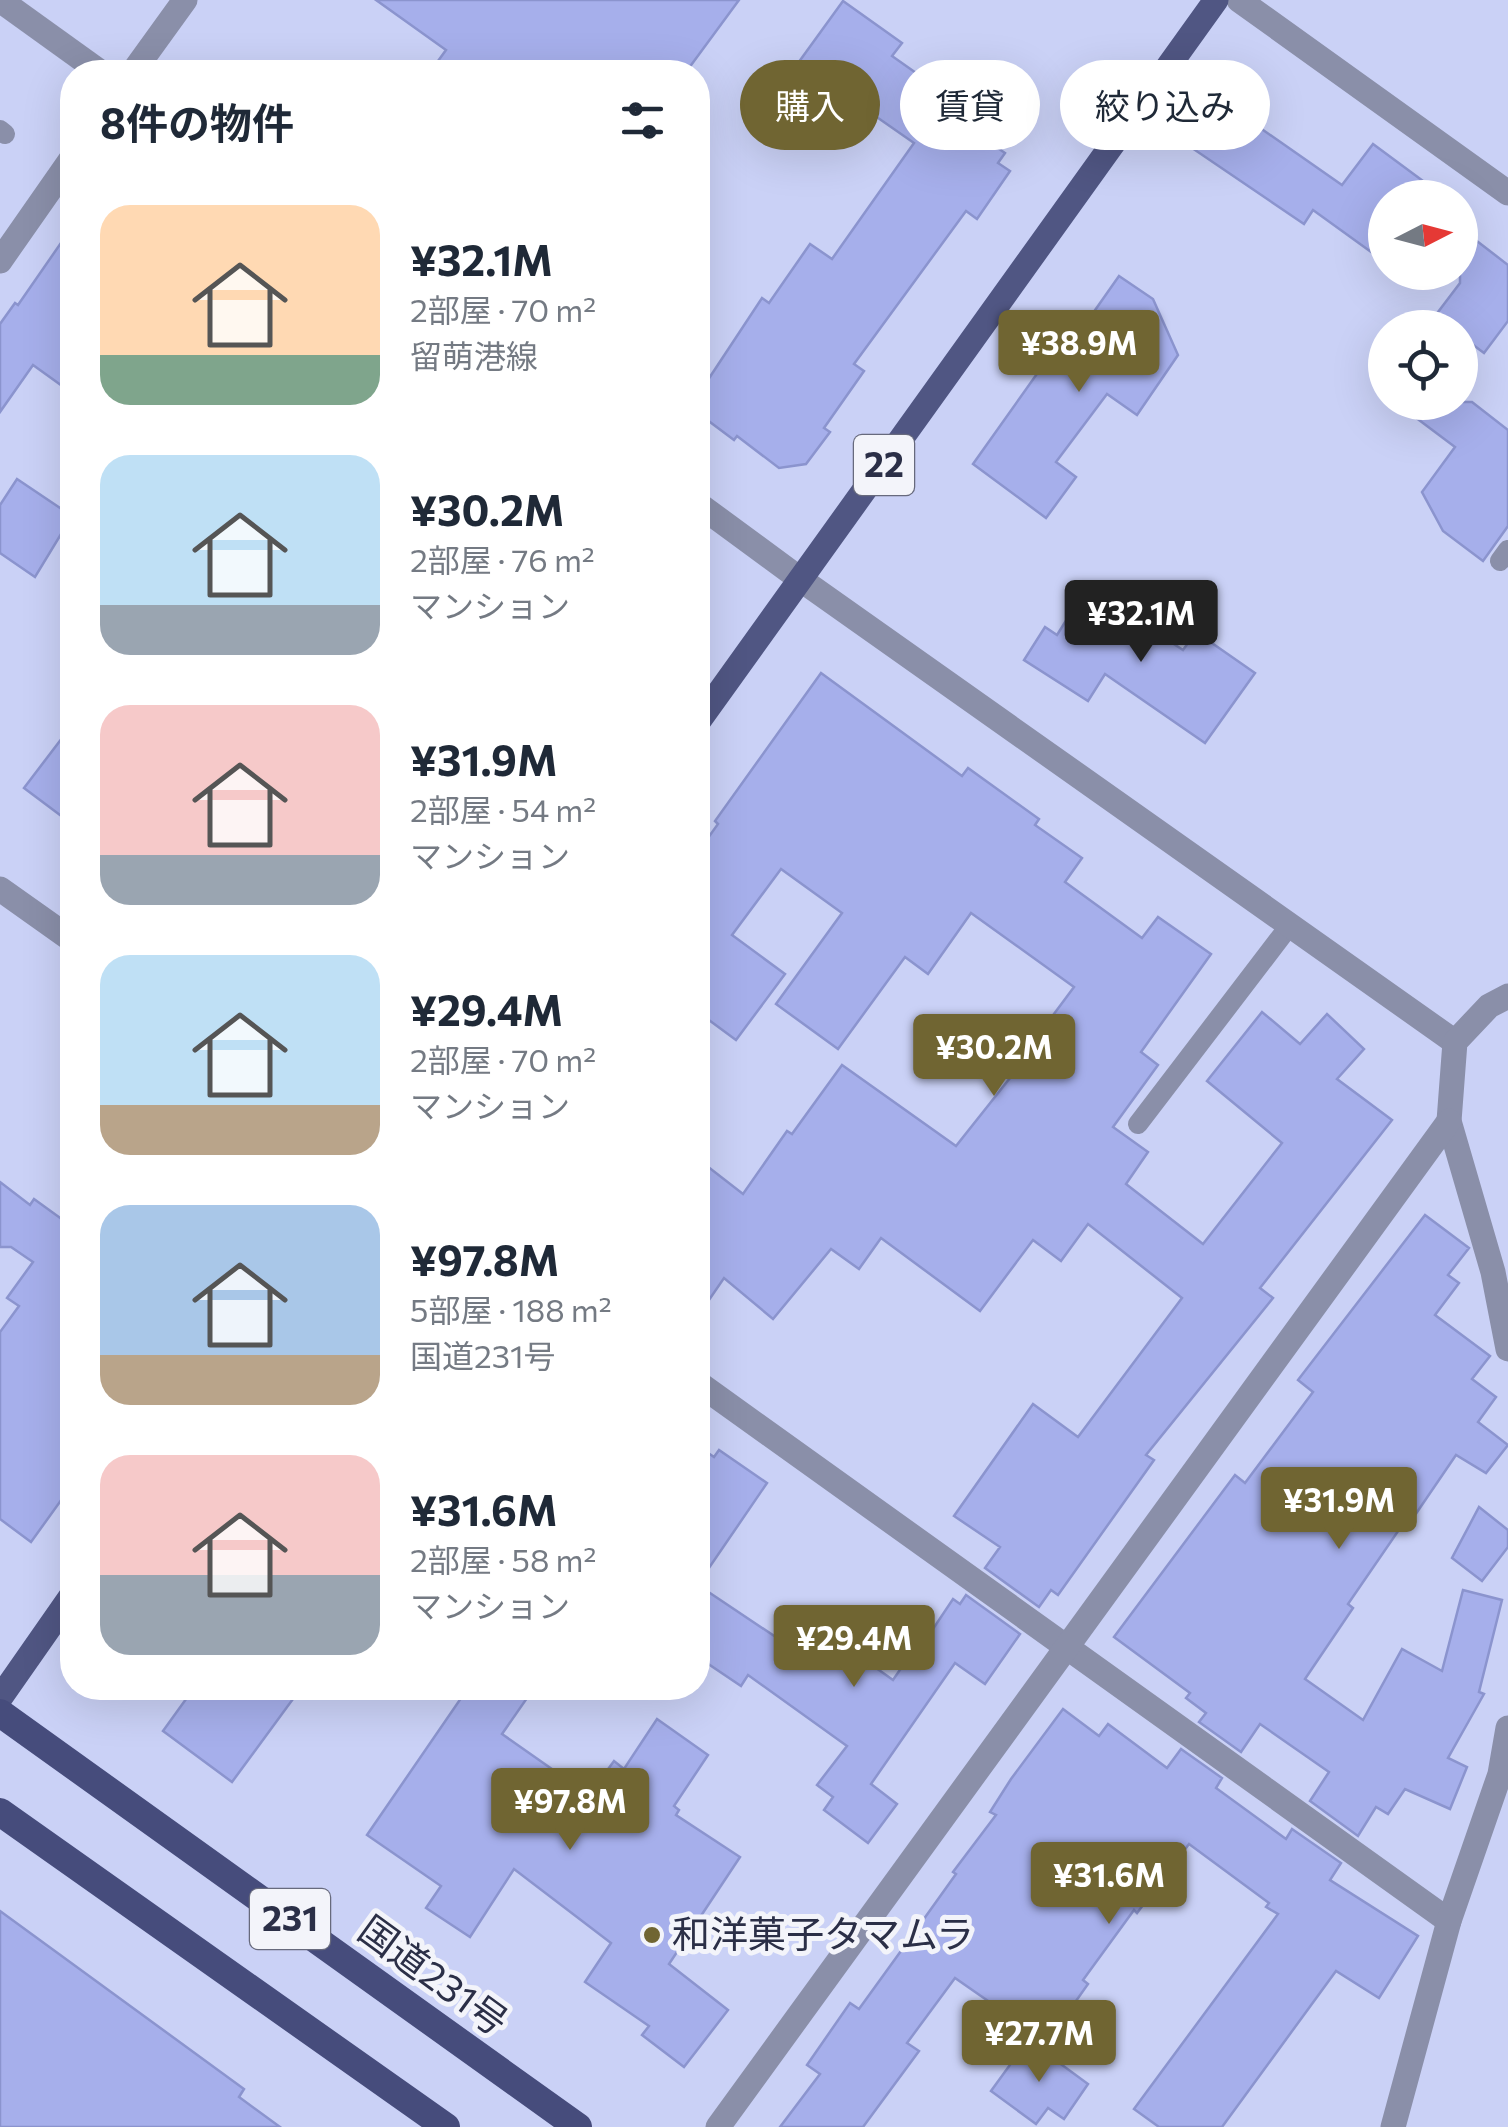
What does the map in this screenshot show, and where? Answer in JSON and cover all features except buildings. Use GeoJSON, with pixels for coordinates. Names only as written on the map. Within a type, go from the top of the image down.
{"type":"FeatureCollection","features":[{"type":"Feature","properties":{"kind":"highway","name":"国道231号"},"geometry":{"type":"LineString","coordinates":[[0,1713],[578,2127]]}},
{"type":"Feature","properties":{"kind":"highway","name":"231"},"geometry":{"type":"LineString","coordinates":[[0,1812],[446,2127]]}},
{"type":"Feature","properties":{"kind":"main road","name":"22"},"geometry":{"type":"LineString","coordinates":[[710,705],[1216,0]]}},
{"type":"Feature","properties":{"kind":"main road"},"geometry":{"type":"LineString","coordinates":[[0,1698],[60,1612]]}},
{"type":"Feature","properties":{"kind":"street"},"geometry":{"type":"LineString","coordinates":[[0,0],[83,60]]}},
{"type":"Feature","properties":{"kind":"street"},"geometry":{"type":"LineString","coordinates":[[142,60],[186,0]]}},
{"type":"Feature","properties":{"kind":"street"},"geometry":{"type":"LineString","coordinates":[[1239,0],[1508,193]]}},
{"type":"Feature","properties":{"kind":"street"},"geometry":{"type":"LineString","coordinates":[[0,261],[60,175]]}},
{"type":"Feature","properties":{"kind":"street"},"geometry":{"type":"LineString","coordinates":[[710,513],[1456,1042]]}},
{"type":"Feature","properties":{"kind":"street"},"geometry":{"type":"LineString","coordinates":[[0,889],[60,932]]}},
{"type":"Feature","properties":{"kind":"street"},"geometry":{"type":"LineString","coordinates":[[1508,996],[1490,1006],[1456,1042],[1448,1121],[1493,1272],[1508,1349]]}},
{"type":"Feature","properties":{"kind":"street"},"geometry":{"type":"LineString","coordinates":[[718,2127],[1448,1121]]}},
{"type":"Feature","properties":{"kind":"street"},"geometry":{"type":"LineString","coordinates":[[710,1391],[1449,1921]]}},
{"type":"Feature","properties":{"kind":"street"},"geometry":{"type":"LineString","coordinates":[[1393,2127],[1449,1921],[1500,1774],[1508,1728]]}},
{"type":"Feature","properties":{"kind":"lane"},"geometry":{"type":"LineString","coordinates":[[1138,1124],[1290,925]]}},
{"type":"Feature","properties":{"kind":"place","name":"和洋菓子タマムラ"},"geometry":{"type":"Point","coordinates":[652,1935]}}]}
